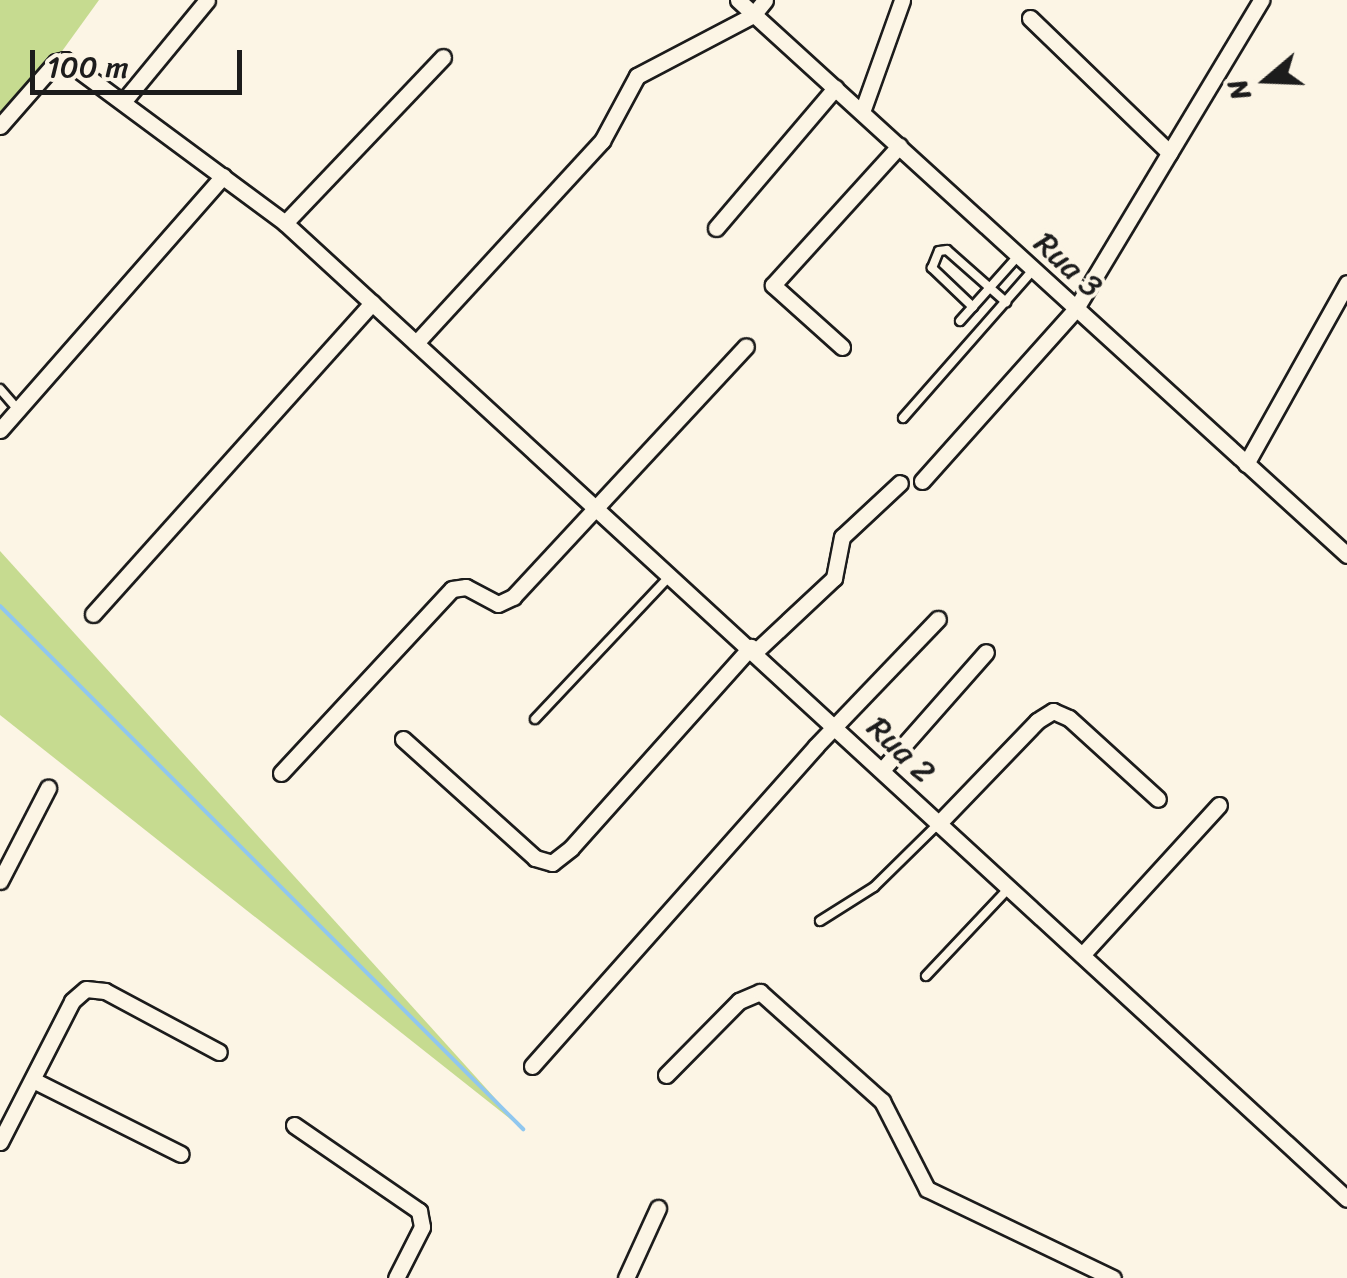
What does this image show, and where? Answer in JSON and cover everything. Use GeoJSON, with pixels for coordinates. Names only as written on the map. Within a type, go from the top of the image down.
{"type":"FeatureCollection","features":[{"type":"Feature","properties":{"kind":"street"},"geometry":{"type":"LineString","coordinates":[[123,102],[207,0]]}},
{"type":"Feature","properties":{"kind":"street","name":"Rua 3"},"geometry":{"type":"LineString","coordinates":[[738,0],[1246,464],[1344,545]]}},
{"type":"Feature","properties":{"kind":"street"},"geometry":{"type":"LineString","coordinates":[[416,343],[602,140],[638,76],[754,15],[765,0]]}},
{"type":"Feature","properties":{"kind":"street"},"geometry":{"type":"LineString","coordinates":[[862,112],[902,0]]}},
{"type":"Feature","properties":{"kind":"street"},"geometry":{"type":"LineString","coordinates":[[922,480],[1075,310],[1254,3]]}},
{"type":"Feature","properties":{"kind":"street"},"geometry":{"type":"LineString","coordinates":[[1030,18],[1170,152]]}},
{"type":"Feature","properties":{"kind":"street"},"geometry":{"type":"LineString","coordinates":[[285,223],[443,57]]}},
{"type":"Feature","properties":{"kind":"street","name":"Rua 2"},"geometry":{"type":"LineString","coordinates":[[0,126],[56,62],[66,60],[285,223],[754,649],[938,824],[1347,1199]]}},
{"type":"Feature","properties":{"kind":"street"},"geometry":{"type":"LineString","coordinates":[[716,228],[835,88]]}},
{"type":"Feature","properties":{"kind":"street"},"geometry":{"type":"LineString","coordinates":[[842,347],[772,285],[899,146]]}},
{"type":"Feature","properties":{"kind":"street"},"geometry":{"type":"LineString","coordinates":[[0,430],[224,176]]}},
{"type":"Feature","properties":{"kind":"street"},"geometry":{"type":"LineString","coordinates":[[1246,464],[1347,283]]}},
{"type":"Feature","properties":{"kind":"street"},"geometry":{"type":"LineString","coordinates":[[93,614],[372,304]]}},
{"type":"Feature","properties":{"kind":"street"},"geometry":{"type":"LineString","coordinates":[[282,772],[452,589],[466,587],[498,604],[513,598],[746,346]]}},
{"type":"Feature","properties":{"kind":"street"},"geometry":{"type":"LineString","coordinates":[[403,740],[535,858],[552,863],[572,848],[754,649],[834,578],[842,537],[900,483]]}},
{"type":"Feature","properties":{"kind":"street"},"geometry":{"type":"LineString","coordinates":[[532,1066],[835,725],[938,619]]}},
{"type":"Feature","properties":{"kind":"street"},"geometry":{"type":"LineString","coordinates":[[882,770],[986,652]]}},
{"type":"Feature","properties":{"kind":"street"},"geometry":{"type":"LineString","coordinates":[[938,824],[1037,721],[1053,711],[1069,718],[1158,799]]}},
{"type":"Feature","properties":{"kind":"street"},"geometry":{"type":"LineString","coordinates":[[0,881],[48,788]]}},
{"type":"Feature","properties":{"kind":"street"},"geometry":{"type":"LineString","coordinates":[[1082,955],[1219,805]]}},
{"type":"Feature","properties":{"kind":"street"},"geometry":{"type":"LineString","coordinates":[[0,1142],[72,1001],[92,988],[219,1052]]}},
{"type":"Feature","properties":{"kind":"street"},"geometry":{"type":"LineString","coordinates":[[666,1076],[739,1001],[760,992],[882,1101],[926,1189],[1114,1278]]}},
{"type":"Feature","properties":{"kind":"street"},"geometry":{"type":"LineString","coordinates":[[32,1080],[181,1154]]}},
{"type":"Feature","properties":{"kind":"street"},"geometry":{"type":"LineString","coordinates":[[294,1125],[418,1212],[422,1226],[396,1278]]}},
{"type":"Feature","properties":{"kind":"street"},"geometry":{"type":"LineString","coordinates":[[626,1278],[658,1208]]}},
{"type":"Feature","properties":{"kind":"lane"},"geometry":{"type":"LineString","coordinates":[[972,308],[934,272],[932,263],[940,251],[947,250],[1006,302]]}},
{"type":"Feature","properties":{"kind":"lane"},"geometry":{"type":"LineString","coordinates":[[960,321],[1018,256]]}},
{"type":"Feature","properties":{"kind":"lane"},"geometry":{"type":"LineString","coordinates":[[903,418],[1034,270]]}},
{"type":"Feature","properties":{"kind":"lane"},"geometry":{"type":"LineString","coordinates":[[0,389],[18,410]]}},
{"type":"Feature","properties":{"kind":"lane"},"geometry":{"type":"LineString","coordinates":[[535,720],[672,574]]}},
{"type":"Feature","properties":{"kind":"lane"},"geometry":{"type":"LineString","coordinates":[[820,921],[880,883],[938,824]]}},
{"type":"Feature","properties":{"kind":"lane"},"geometry":{"type":"LineString","coordinates":[[926,976],[1008,888]]}},
{"type":"Feature","properties":{"kind":"green space"},"geometry":{"type":"Polygon","coordinates":[[[0,0],[99,0],[0,137],[0,0]]]}},
{"type":"Feature","properties":{"kind":"green space"},"geometry":{"type":"Polygon","coordinates":[[[0,551],[523,1129],[0,715],[0,551]]]}},
{"type":"Feature","properties":{"kind":"waterway"},"geometry":{"type":"LineString","coordinates":[[0,606],[523,1129]]}}]}
